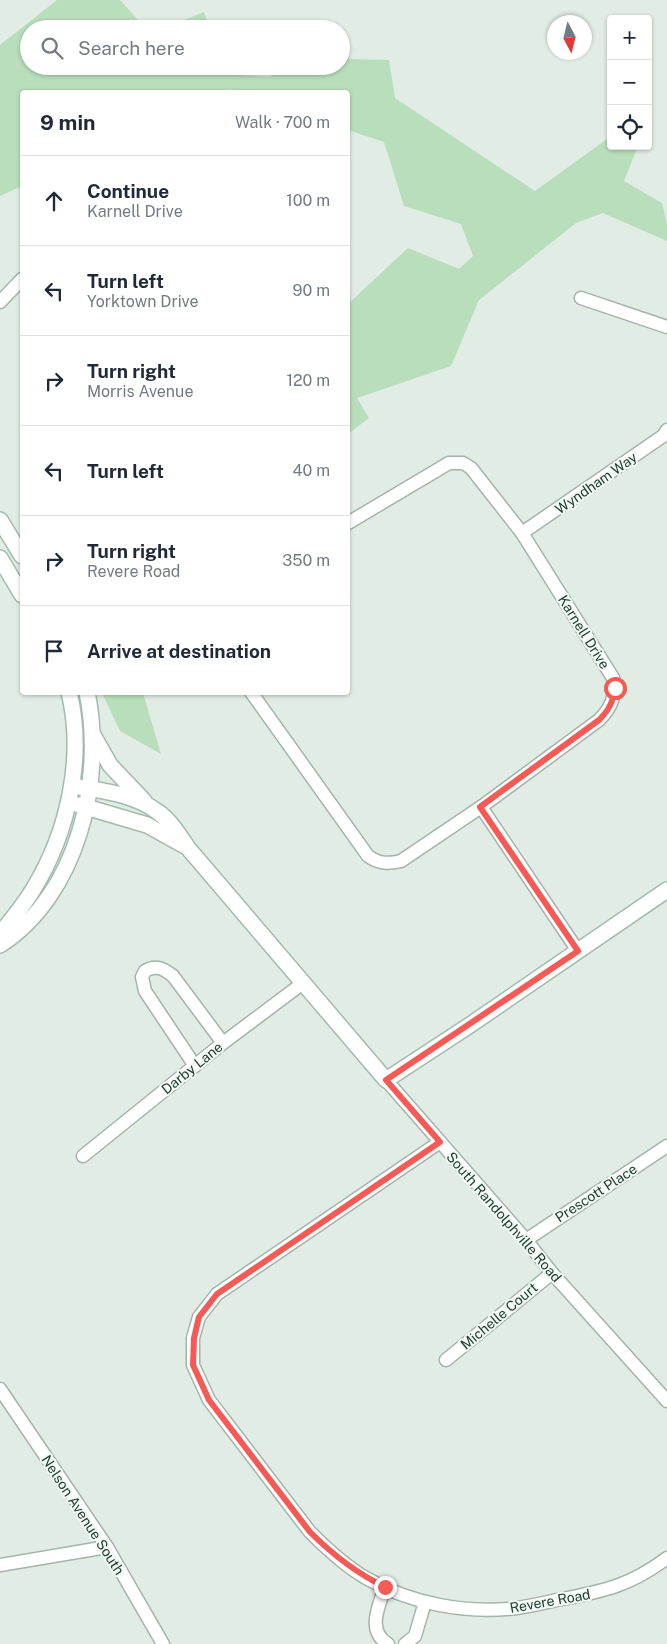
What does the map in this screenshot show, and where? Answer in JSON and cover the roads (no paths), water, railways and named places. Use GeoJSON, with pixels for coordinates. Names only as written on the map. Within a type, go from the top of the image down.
{"type":"FeatureCollection","features":[{"type":"Feature","properties":{"kind":"street"},"geometry":{"type":"LineString","coordinates":[[0,302],[20,281]]}},
{"type":"Feature","properties":{"kind":"street"},"geometry":{"type":"LineString","coordinates":[[581,298],[667,327]]}},
{"type":"Feature","properties":{"kind":"street","name":"Wyndham Way"},"geometry":{"type":"LineString","coordinates":[[522,533],[666,436]]}},
{"type":"Feature","properties":{"kind":"street","name":"Karnell Drive"},"geometry":{"type":"LineString","coordinates":[[253,695],[368,856],[373,860],[391,864],[401,861],[480,807],[599,720],[614,701],[615,688],[613,678],[522,533],[471,468],[463,463],[449,463],[350,521]]}},
{"type":"Feature","properties":{"kind":"street"},"geometry":{"type":"LineString","coordinates":[[0,520],[20,553]]}},
{"type":"Feature","properties":{"kind":"street"},"geometry":{"type":"LineString","coordinates":[[0,558],[20,592]]}},
{"type":"Feature","properties":{"kind":"street"},"geometry":{"type":"LineString","coordinates":[[0,934],[18,912],[43,872],[59,835],[69,803],[74,754],[74,722],[70,695]]}},
{"type":"Feature","properties":{"kind":"street"},"geometry":{"type":"LineString","coordinates":[[0,945],[13,937],[30,922],[54,889],[70,858],[81,829],[87,807],[92,733],[87,695]]}},
{"type":"Feature","properties":{"kind":"street"},"geometry":{"type":"LineString","coordinates":[[92,733],[100,751],[110,765],[149,806]]}},
{"type":"Feature","properties":{"kind":"street","name":"South Randolphville Road"},"geometry":{"type":"LineString","coordinates":[[72,786],[112,792],[149,806],[160,813],[386,1080],[526,1240],[552,1273],[667,1401]]}},
{"type":"Feature","properties":{"kind":"street","name":"South Randolphville Road"},"geometry":{"type":"LineString","coordinates":[[69,803],[147,825],[188,848]]}},
{"type":"Feature","properties":{"kind":"street"},"geometry":{"type":"LineString","coordinates":[[480,807],[578,951]]}},
{"type":"Feature","properties":{"kind":"street"},"geometry":{"type":"LineString","coordinates":[[386,1080],[667,890]]}},
{"type":"Feature","properties":{"kind":"street"},"geometry":{"type":"LineString","coordinates":[[195,1066],[145,991],[142,977],[145,971],[156,967],[165,970],[173,976],[223,1043]]}},
{"type":"Feature","properties":{"kind":"street","name":"Darby Lane"},"geometry":{"type":"LineString","coordinates":[[82,1156],[223,1043],[303,983]]}},
{"type":"Feature","properties":{"kind":"street","name":"Revere Road"},"geometry":{"type":"LineString","coordinates":[[440,1142],[217,1294],[199,1317],[194,1338],[193,1365],[209,1400],[304,1525],[327,1549],[366,1578],[404,1595],[446,1606],[518,1608],[595,1593],[624,1584],[648,1573],[667,1558]]}},
{"type":"Feature","properties":{"kind":"street","name":"Prescott Place"},"geometry":{"type":"LineString","coordinates":[[526,1240],[667,1146]]}},
{"type":"Feature","properties":{"kind":"street","name":"Michelle Court"},"geometry":{"type":"LineString","coordinates":[[446,1360],[552,1273]]}},
{"type":"Feature","properties":{"kind":"street","name":"Nelson Avenue South"},"geometry":{"type":"LineString","coordinates":[[0,1389],[107,1547],[163,1644]]}},
{"type":"Feature","properties":{"kind":"street"},"geometry":{"type":"LineString","coordinates":[[0,1565],[107,1547]]}},
{"type":"Feature","properties":{"kind":"street"},"geometry":{"type":"LineString","coordinates":[[385,1587],[375,1623],[378,1636],[388,1644]]}},
{"type":"Feature","properties":{"kind":"street"},"geometry":{"type":"LineString","coordinates":[[405,1644],[415,1636],[426,1602]]}}]}
